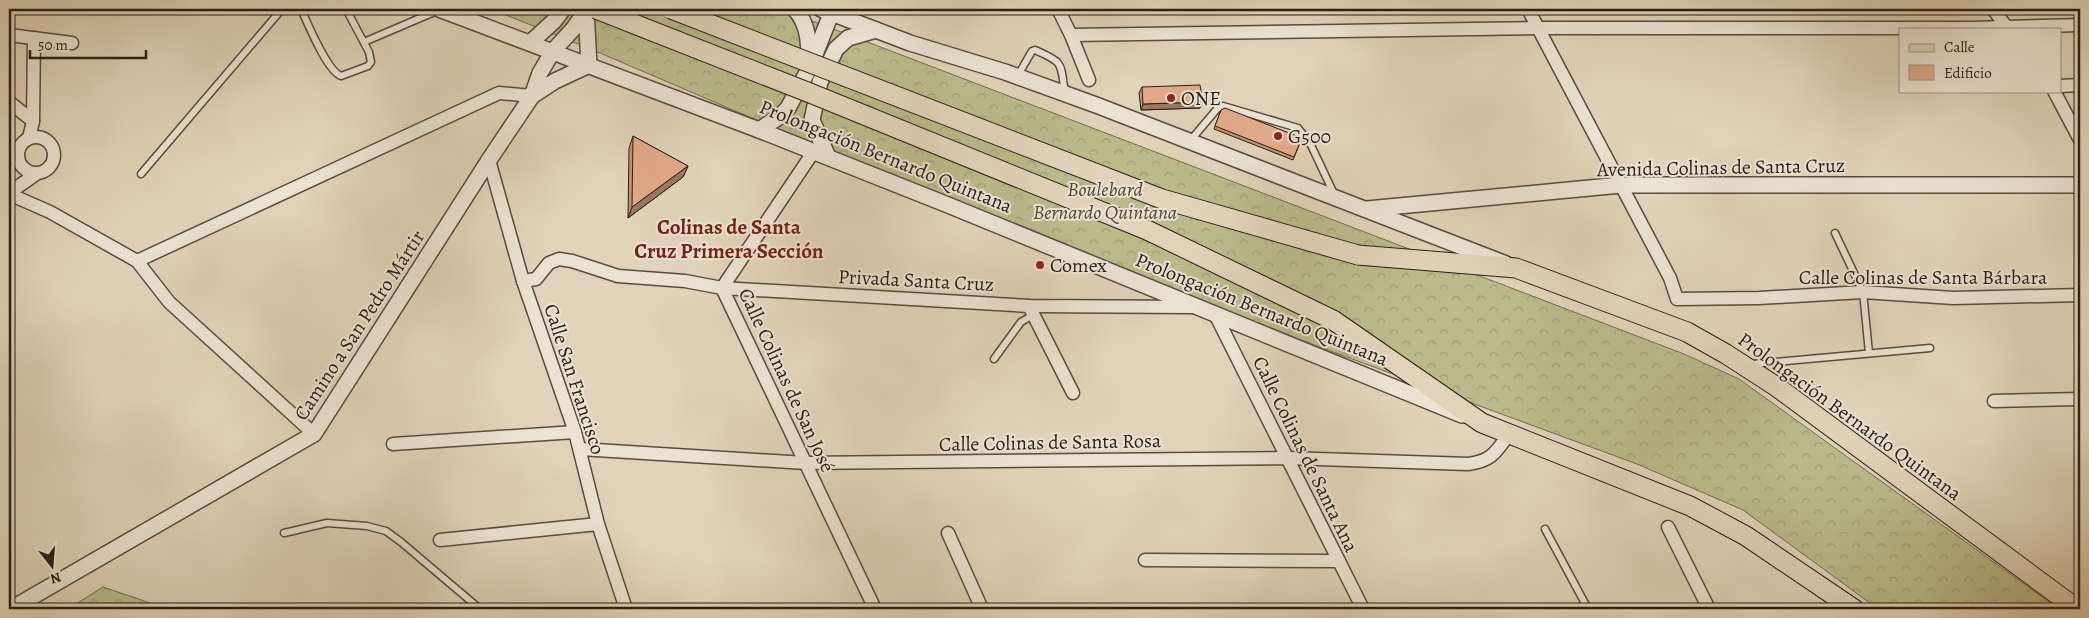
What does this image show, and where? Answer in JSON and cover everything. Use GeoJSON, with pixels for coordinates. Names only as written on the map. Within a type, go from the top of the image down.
{"type":"FeatureCollection","features":[{"type":"Feature","properties":{"kind":"main road"},"geometry":{"type":"LineString","coordinates":[[590,9],[810,92],[1147,230],[1333,320],[1482,423]]}},
{"type":"Feature","properties":{"kind":"main road"},"geometry":{"type":"LineString","coordinates":[[671,9],[1162,200],[1358,255],[1516,268]]}},
{"type":"Feature","properties":{"kind":"main road","name":"Prolongación Bernardo Quintana"},"geometry":{"type":"LineString","coordinates":[[1516,268],[1686,332],[1743,365],[1777,387],[2077,609]]}},
{"type":"Feature","properties":{"kind":"main road","name":"Prolongación Bernardo Quintana"},"geometry":{"type":"LineString","coordinates":[[1482,423],[1690,506],[1746,536],[1854,609]]}},
{"type":"Feature","properties":{"kind":"street","name":"Prolongación Bernardo Quintana"},"geometry":{"type":"LineString","coordinates":[[440,9],[814,151],[1482,423]]}},
{"type":"Feature","properties":{"kind":"street"},"geometry":{"type":"LineString","coordinates":[[530,43],[554,22],[564,9]]}},
{"type":"Feature","properties":{"kind":"street"},"geometry":{"type":"LineString","coordinates":[[589,65],[590,9]]}},
{"type":"Feature","properties":{"kind":"street","name":"Camino a San Pedro Mártir"},"geometry":{"type":"LineString","coordinates":[[11,609],[314,434],[532,96],[540,73],[553,51],[590,9]]}},
{"type":"Feature","properties":{"kind":"street"},"geometry":{"type":"LineString","coordinates":[[795,9],[803,18],[809,40],[810,68]]}},
{"type":"Feature","properties":{"kind":"street"},"geometry":{"type":"LineString","coordinates":[[1058,9],[1071,35],[1089,80]]}},
{"type":"Feature","properties":{"kind":"street"},"geometry":{"type":"LineString","coordinates":[[1528,9],[1621,185]]}},
{"type":"Feature","properties":{"kind":"street"},"geometry":{"type":"LineString","coordinates":[[1994,9],[2007,27]]}},
{"type":"Feature","properties":{"kind":"street"},"geometry":{"type":"LineString","coordinates":[[759,130],[779,117],[788,108],[810,68],[828,10]]}},
{"type":"Feature","properties":{"kind":"street","name":"Prolongación Bernardo Quintana"},"geometry":{"type":"LineString","coordinates":[[828,10],[910,43],[1065,94],[1516,268]]}},
{"type":"Feature","properties":{"kind":"street"},"geometry":{"type":"LineString","coordinates":[[1071,35],[1538,28],[1971,28],[2080,24]]}},
{"type":"Feature","properties":{"kind":"street"},"geometry":{"type":"LineString","coordinates":[[828,157],[812,120],[820,82],[836,49],[848,38],[876,30]]}},
{"type":"Feature","properties":{"kind":"street"},"geometry":{"type":"LineString","coordinates":[[9,35],[72,43]]}},
{"type":"Feature","properties":{"kind":"street"},"geometry":{"type":"LineString","coordinates":[[30,138],[33,121],[34,38]]}},
{"type":"Feature","properties":{"kind":"street","name":"Camino a San Pedro Mártir"},"geometry":{"type":"LineString","coordinates":[[532,96],[555,81],[589,65]]}},
{"type":"Feature","properties":{"kind":"street"},"geometry":{"type":"LineString","coordinates":[[2062,86],[2080,85]]}},
{"type":"Feature","properties":{"kind":"street"},"geometry":{"type":"LineString","coordinates":[[2055,92],[2080,140]]}},
{"type":"Feature","properties":{"kind":"street"},"geometry":{"type":"LineString","coordinates":[[137,261],[499,93],[532,96]]}},
{"type":"Feature","properties":{"kind":"street"},"geometry":{"type":"LineString","coordinates":[[9,102],[33,121]]}},
{"type":"Feature","properties":{"kind":"street"},"geometry":{"type":"LineString","coordinates":[[36,174],[23,169],[13,160],[20,146],[30,138],[42,138],[52,146],[54,159],[47,170],[36,174],[9,194],[50,212],[137,261],[169,302],[314,434]]}},
{"type":"Feature","properties":{"kind":"street","name":"Calle Colinas de San José"},"geometry":{"type":"LineString","coordinates":[[814,151],[722,288],[875,609]]}},
{"type":"Feature","properties":{"kind":"street","name":"Calle San Francisco"},"geometry":{"type":"LineString","coordinates":[[489,160],[523,281],[575,432],[598,524],[626,609]]}},
{"type":"Feature","properties":{"kind":"street","name":"Avenida Colinas de Santa Cruz"},"geometry":{"type":"LineString","coordinates":[[1363,209],[1621,185],[2080,185]]}},
{"type":"Feature","properties":{"kind":"street","name":"Calle Colinas de Santa Bárbara"},"geometry":{"type":"LineString","coordinates":[[1621,185],[1670,278],[1677,299],[1759,298],[1863,292],[1953,298],[2080,295]]}},
{"type":"Feature","properties":{"kind":"street","name":"Privada Santa Cruz"},"geometry":{"type":"LineString","coordinates":[[523,281],[536,279],[549,263],[559,259],[572,261],[618,276],[685,281],[722,288],[1031,310],[1199,307]]}},
{"type":"Feature","properties":{"kind":"street"},"geometry":{"type":"LineString","coordinates":[[1031,310],[1073,393]]}},
{"type":"Feature","properties":{"kind":"street","name":"Calle Colinas de Santa Ana"},"geometry":{"type":"LineString","coordinates":[[1216,316],[1363,609]]}},
{"type":"Feature","properties":{"kind":"street"},"geometry":{"type":"LineString","coordinates":[[1994,401],[2080,399]]}},
{"type":"Feature","properties":{"kind":"street"},"geometry":{"type":"LineString","coordinates":[[393,444],[575,432]]}},
{"type":"Feature","properties":{"kind":"street","name":"Calle Colinas de Santa Rosa"},"geometry":{"type":"LineString","coordinates":[[580,449],[806,463],[1288,458],[1468,464],[1481,462],[1492,457],[1509,434]]}},
{"type":"Feature","properties":{"kind":"street"},"geometry":{"type":"LineString","coordinates":[[440,540],[598,524]]}},
{"type":"Feature","properties":{"kind":"street"},"geometry":{"type":"LineString","coordinates":[[1668,527],[1709,609]]}},
{"type":"Feature","properties":{"kind":"street"},"geometry":{"type":"LineString","coordinates":[[948,533],[982,609]]}},
{"type":"Feature","properties":{"kind":"street"},"geometry":{"type":"LineString","coordinates":[[1145,560],[1338,561]]}},
{"type":"Feature","properties":{"kind":"lane"},"geometry":{"type":"LineString","coordinates":[[141,174],[282,9]]}},
{"type":"Feature","properties":{"kind":"lane"},"geometry":{"type":"LineString","coordinates":[[300,9],[336,74],[341,76],[346,76],[368,66],[371,62],[364,42],[346,9]]}},
{"type":"Feature","properties":{"kind":"lane"},"geometry":{"type":"LineString","coordinates":[[364,42],[440,9]]}},
{"type":"Feature","properties":{"kind":"lane"},"geometry":{"type":"LineString","coordinates":[[1017,77],[1032,51],[1035,50],[1057,59],[1060,64],[1065,94]]}},
{"type":"Feature","properties":{"kind":"lane"},"geometry":{"type":"LineString","coordinates":[[1190,141],[1217,108],[1223,106],[1298,128],[1310,143],[1337,199]]}},
{"type":"Feature","properties":{"kind":"lane"},"geometry":{"type":"LineString","coordinates":[[1835,233],[1863,292],[1869,353]]}},
{"type":"Feature","properties":{"kind":"lane"},"geometry":{"type":"LineString","coordinates":[[994,359],[1031,310]]}},
{"type":"Feature","properties":{"kind":"lane"},"geometry":{"type":"LineString","coordinates":[[1743,365],[1930,348]]}},
{"type":"Feature","properties":{"kind":"lane"},"geometry":{"type":"LineString","coordinates":[[284,533],[327,523],[367,526],[386,531],[480,609]]}},
{"type":"Feature","properties":{"kind":"lane"},"geometry":{"type":"LineString","coordinates":[[1544,529],[1588,609]]}},
{"type":"Feature","properties":{"kind":"green space","name":"Boulebard Bernardo Quintana"},"geometry":{"type":"Polygon","coordinates":[[[491,9],[781,9],[1684,354],[1739,379],[2059,609],[1878,609],[1743,510],[1637,464],[1081,259],[593,50],[491,9]]]}},
{"type":"Feature","properties":{"kind":"green space"},"geometry":{"type":"Polygon","coordinates":[[[103,587],[168,609],[68,609],[103,587]]]}},
{"type":"Feature","properties":{"kind":"building"},"geometry":{"type":"Polygon","coordinates":[[[1200,85],[1203,102],[1143,104],[1142,87],[1200,85]]]}},
{"type":"Feature","properties":{"kind":"building"},"geometry":{"type":"Polygon","coordinates":[[[1225,108],[1302,138],[1294,157],[1215,126],[1221,110],[1225,108]]]}},
{"type":"Feature","properties":{"kind":"building"},"geometry":{"type":"Polygon","coordinates":[[[633,136],[688,166],[632,207],[633,136]]]}},
{"type":"Feature","properties":{"kind":"place","name":"ONE"},"geometry":{"type":"Point","coordinates":[1171,98]}},
{"type":"Feature","properties":{"kind":"place","name":"G500"},"geometry":{"type":"Point","coordinates":[1278,136]}},
{"type":"Feature","properties":{"kind":"place","name":"Comex"},"geometry":{"type":"Point","coordinates":[1040,265]}},
{"type":"Feature","properties":{"kind":"district","name":"Colinas de Santa Cruz Primera Sección"},"geometry":{"type":"Point","coordinates":[729,239]}}]}
